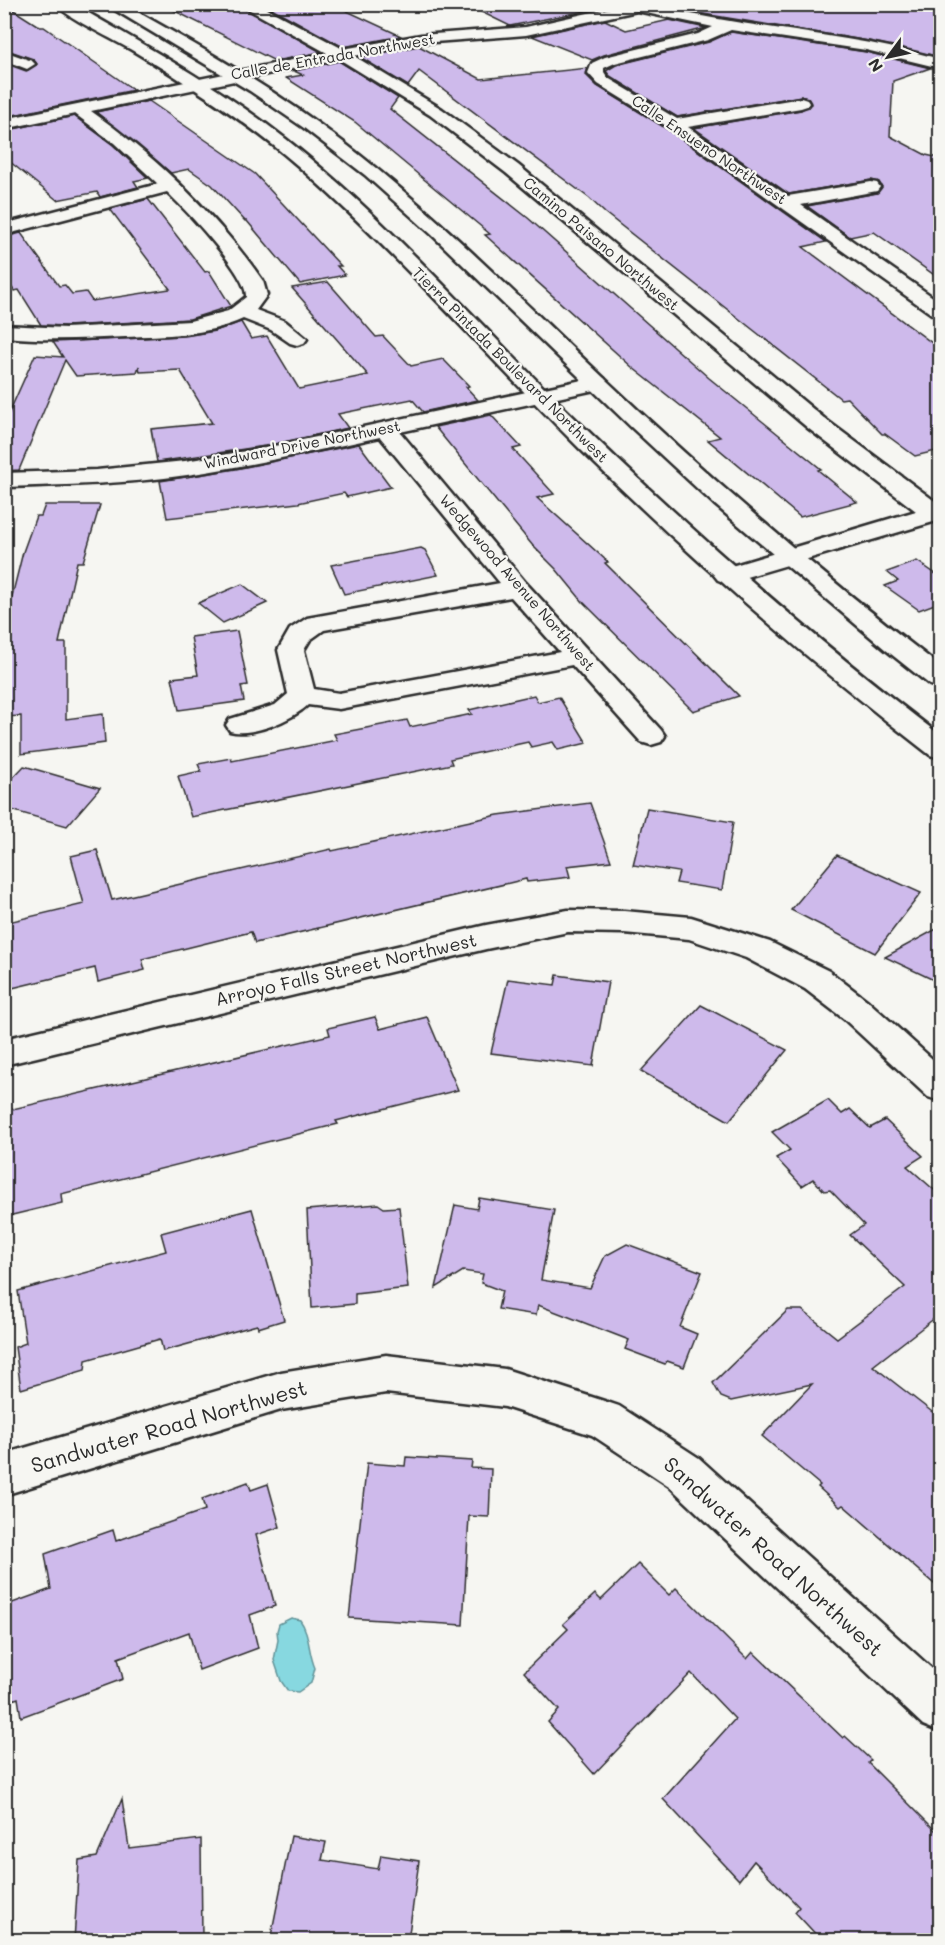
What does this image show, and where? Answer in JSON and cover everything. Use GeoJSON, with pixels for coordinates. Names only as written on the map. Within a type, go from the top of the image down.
{"type":"FeatureCollection","features":[{"type":"Feature","properties":{"kind":"street","name":"Tierra Pintada Boulevard Northwest"},"geometry":{"type":"LineString","coordinates":[[62,4],[195,83],[268,133],[369,223],[643,498],[822,657],[940,749]]}},
{"type":"Feature","properties":{"kind":"street"},"geometry":{"type":"LineString","coordinates":[[112,4],[235,75],[288,109],[365,167],[458,249],[664,447],[788,557],[862,619],[940,679]]}},
{"type":"Feature","properties":{"kind":"street","name":"Camino Paisano Northwest"},"geometry":{"type":"LineString","coordinates":[[246,4],[341,54],[436,112],[512,169],[817,424],[938,513]]}},
{"type":"Feature","properties":{"kind":"street","name":"Calle de Entrada Northwest"},"geometry":{"type":"LineString","coordinates":[[4,124],[195,83],[421,39],[526,31],[644,6]]}},
{"type":"Feature","properties":{"kind":"street"},"geometry":{"type":"LineString","coordinates":[[644,6],[682,19],[856,44],[940,63]]}},
{"type":"Feature","properties":{"kind":"street","name":"Calle Ensueno Northwest"},"geometry":{"type":"LineString","coordinates":[[728,26],[703,37],[610,60],[597,66],[596,73],[603,81],[674,124],[940,311]]}},
{"type":"Feature","properties":{"kind":"street"},"geometry":{"type":"LineString","coordinates":[[4,55],[27,64]]}},
{"type":"Feature","properties":{"kind":"street"},"geometry":{"type":"LineString","coordinates":[[674,124],[801,103]]}},
{"type":"Feature","properties":{"kind":"street"},"geometry":{"type":"LineString","coordinates":[[4,331],[65,334],[169,329],[224,320],[242,312],[253,303],[257,295],[253,281],[198,212],[120,139],[77,108]]}},
{"type":"Feature","properties":{"kind":"street"},"geometry":{"type":"LineString","coordinates":[[4,230],[171,186]]}},
{"type":"Feature","properties":{"kind":"street"},"geometry":{"type":"LineString","coordinates":[[786,202],[871,188]]}},
{"type":"Feature","properties":{"kind":"street"},"geometry":{"type":"LineString","coordinates":[[242,312],[268,320],[286,329],[297,339]]}},
{"type":"Feature","properties":{"kind":"street","name":"Windward Drive Northwest"},"geometry":{"type":"LineString","coordinates":[[5,481],[97,477],[185,468],[265,455],[542,396],[596,382]]}},
{"type":"Feature","properties":{"kind":"street","name":"Wedgewood Avenue Northwest"},"geometry":{"type":"LineString","coordinates":[[386,429],[517,588],[651,736]]}},
{"type":"Feature","properties":{"kind":"street"},"geometry":{"type":"LineString","coordinates":[[727,575],[938,513]]}},
{"type":"Feature","properties":{"kind":"street"},"geometry":{"type":"LineString","coordinates":[[302,696],[291,650],[299,635],[316,624],[517,588]]}},
{"type":"Feature","properties":{"kind":"street"},"geometry":{"type":"LineString","coordinates":[[240,725],[285,711],[302,696],[339,701],[579,656]]}},
{"type":"Feature","properties":{"kind":"street","name":"Arroyo Falls Street Northwest"},"geometry":{"type":"LineString","coordinates":[[4,1052],[486,937],[568,921],[691,928],[758,950],[817,980],[855,1010],[940,1087]]}},
{"type":"Feature","properties":{"kind":"street","name":"Sandwater Road Northwest"},"geometry":{"type":"LineString","coordinates":[[4,1475],[281,1391],[386,1374],[505,1388],[604,1420],[684,1472],[940,1708]]}},
{"type":"Feature","properties":{"kind":"water"},"geometry":{"type":"Polygon","coordinates":[[[291,1618],[300,1620],[303,1625],[315,1668],[311,1683],[298,1692],[288,1691],[281,1681],[274,1660],[279,1624],[291,1618]]]}},
{"type":"Feature","properties":{"kind":"building"},"geometry":{"type":"Polygon","coordinates":[[[4,4],[40,27],[44,27],[134,90],[4,117],[4,63],[26,71],[37,64],[33,59],[4,49],[4,4]]]}},
{"type":"Feature","properties":{"kind":"building"},"geometry":{"type":"Polygon","coordinates":[[[161,4],[237,4],[321,52],[275,61],[161,4]]]}},
{"type":"Feature","properties":{"kind":"building"},"geometry":{"type":"Polygon","coordinates":[[[264,4],[332,4],[401,36],[343,47],[264,4]]]}},
{"type":"Feature","properties":{"kind":"building"},"geometry":{"type":"Polygon","coordinates":[[[465,4],[569,4],[585,11],[510,26],[465,4]]]}},
{"type":"Feature","properties":{"kind":"building"},"geometry":{"type":"Polygon","coordinates":[[[695,4],[906,4],[940,9],[940,57],[869,41],[685,11],[695,4]]]}},
{"type":"Feature","properties":{"kind":"building"},"geometry":{"type":"Polygon","coordinates":[[[605,20],[626,30],[669,20],[706,28],[592,60],[532,36],[605,20]]]}},
{"type":"Feature","properties":{"kind":"building"},"geometry":{"type":"Polygon","coordinates":[[[731,32],[866,52],[930,68],[893,81],[890,136],[926,155],[940,158],[940,279],[874,232],[850,237],[807,206],[877,193],[882,187],[879,182],[871,180],[789,194],[694,128],[801,110],[811,104],[808,98],[801,96],[677,117],[610,76],[606,71],[616,65],[709,42],[731,32]]]}},
{"type":"Feature","properties":{"kind":"building"},"geometry":{"type":"Polygon","coordinates":[[[419,46],[481,79],[588,68],[586,75],[597,86],[667,129],[826,242],[803,247],[940,349],[940,450],[915,456],[882,434],[847,398],[841,399],[589,198],[419,71],[408,86],[360,57],[419,46]]]}},
{"type":"Feature","properties":{"kind":"building"},"geometry":{"type":"Polygon","coordinates":[[[339,61],[398,98],[390,109],[528,218],[709,378],[821,469],[818,470],[857,502],[800,517],[708,440],[720,437],[633,368],[485,235],[490,234],[355,122],[286,78],[303,75],[294,71],[339,61]]]}},
{"type":"Feature","properties":{"kind":"building"},"geometry":{"type":"Polygon","coordinates":[[[149,101],[255,174],[341,266],[337,266],[345,275],[300,284],[247,221],[212,185],[189,169],[171,173],[96,112],[149,101]]]}},
{"type":"Feature","properties":{"kind":"building"},"geometry":{"type":"Polygon","coordinates":[[[74,116],[113,145],[148,178],[134,181],[138,187],[100,197],[97,192],[57,200],[4,157],[4,131],[74,116]]]}},
{"type":"Feature","properties":{"kind":"building"},"geometry":{"type":"Polygon","coordinates":[[[148,199],[205,272],[209,271],[231,306],[190,319],[66,326],[41,325],[19,290],[14,291],[4,275],[4,237],[21,233],[59,286],[65,285],[72,294],[86,292],[92,301],[170,289],[110,209],[148,199]]]}},
{"type":"Feature","properties":{"kind":"building"},"geometry":{"type":"Polygon","coordinates":[[[328,282],[376,337],[383,336],[411,366],[443,359],[469,386],[466,387],[478,400],[423,412],[412,399],[338,414],[348,428],[265,446],[157,462],[151,429],[212,423],[180,370],[140,372],[139,366],[137,372],[76,376],[65,360],[19,470],[4,471],[4,424],[35,355],[63,357],[53,342],[185,336],[215,331],[241,322],[251,339],[267,336],[299,389],[368,375],[292,288],[328,282]]]}},
{"type":"Feature","properties":{"kind":"building"},"geometry":{"type":"Polygon","coordinates":[[[491,415],[521,447],[513,449],[554,494],[537,498],[608,562],[605,563],[739,696],[693,711],[583,602],[556,569],[533,546],[435,427],[491,415]]]}},
{"type":"Feature","properties":{"kind":"building"},"geometry":{"type":"Polygon","coordinates":[[[359,444],[391,487],[347,497],[344,493],[298,503],[167,518],[160,481],[236,469],[359,444]]]}},
{"type":"Feature","properties":{"kind":"building"},"geometry":{"type":"Polygon","coordinates":[[[45,505],[100,505],[83,562],[77,562],[59,643],[66,643],[66,719],[103,714],[105,743],[21,754],[21,716],[4,717],[4,628],[23,552],[36,516],[41,516],[45,505]]]}},
{"type":"Feature","properties":{"kind":"building"},"geometry":{"type":"Polygon","coordinates":[[[421,548],[425,550],[438,575],[344,594],[331,565],[421,548]]]}},
{"type":"Feature","properties":{"kind":"building"},"geometry":{"type":"Polygon","coordinates":[[[917,561],[940,577],[940,602],[919,610],[885,586],[898,581],[887,572],[917,561]]]}},
{"type":"Feature","properties":{"kind":"building"},"geometry":{"type":"Polygon","coordinates":[[[242,584],[267,603],[223,623],[198,603],[242,584]]]}},
{"type":"Feature","properties":{"kind":"building"},"geometry":{"type":"Polygon","coordinates":[[[237,631],[248,685],[241,686],[244,701],[179,710],[172,678],[198,675],[191,637],[237,631]]]}},
{"type":"Feature","properties":{"kind":"building"},"geometry":{"type":"Polygon","coordinates":[[[534,695],[538,702],[559,697],[587,743],[558,750],[553,742],[531,747],[528,742],[450,759],[452,764],[191,817],[178,776],[201,771],[198,764],[231,758],[232,761],[337,740],[334,734],[407,720],[410,727],[472,714],[469,710],[534,695]]]}},
{"type":"Feature","properties":{"kind":"building"},"geometry":{"type":"Polygon","coordinates":[[[24,766],[100,788],[67,826],[4,808],[4,787],[24,766]]]}},
{"type":"Feature","properties":{"kind":"building"},"geometry":{"type":"Polygon","coordinates":[[[590,803],[611,861],[567,866],[570,877],[527,882],[526,879],[255,943],[251,932],[142,959],[145,970],[98,982],[95,968],[4,990],[4,923],[84,904],[71,856],[97,850],[112,900],[331,849],[332,851],[498,815],[590,803]]]}},
{"type":"Feature","properties":{"kind":"building"},"geometry":{"type":"Polygon","coordinates":[[[647,808],[733,822],[722,890],[676,883],[679,872],[633,865],[647,808]]]}},
{"type":"Feature","properties":{"kind":"building"},"geometry":{"type":"Polygon","coordinates":[[[837,855],[921,893],[875,953],[791,910],[837,855]]]}},
{"type":"Feature","properties":{"kind":"building"},"geometry":{"type":"Polygon","coordinates":[[[940,927],[940,983],[885,957],[940,927]]]}},
{"type":"Feature","properties":{"kind":"building"},"geometry":{"type":"Polygon","coordinates":[[[557,975],[608,982],[593,1066],[491,1053],[508,979],[555,985],[557,975]]]}},
{"type":"Feature","properties":{"kind":"building"},"geometry":{"type":"Polygon","coordinates":[[[701,1005],[787,1050],[729,1121],[641,1071],[701,1005]]]}},
{"type":"Feature","properties":{"kind":"building"},"geometry":{"type":"Polygon","coordinates":[[[375,1017],[380,1029],[427,1017],[458,1090],[336,1121],[338,1124],[61,1194],[62,1203],[4,1217],[4,1111],[330,1035],[328,1028],[375,1017]]]}},
{"type":"Feature","properties":{"kind":"building"},"geometry":{"type":"Polygon","coordinates":[[[828,1100],[842,1114],[850,1109],[870,1128],[885,1120],[923,1156],[907,1166],[940,1195],[940,1314],[873,1366],[940,1418],[940,1589],[843,1505],[840,1507],[818,1487],[820,1485],[762,1436],[812,1384],[731,1401],[721,1397],[713,1383],[788,1310],[802,1310],[837,1338],[905,1287],[850,1235],[864,1225],[830,1190],[824,1191],[813,1179],[802,1186],[776,1158],[790,1150],[772,1132],[828,1100]]]}},
{"type":"Feature","properties":{"kind":"building"},"geometry":{"type":"Polygon","coordinates":[[[479,1198],[554,1210],[541,1280],[590,1288],[605,1256],[627,1244],[702,1272],[680,1327],[697,1334],[684,1367],[667,1361],[665,1364],[625,1349],[629,1340],[538,1305],[536,1315],[498,1309],[502,1291],[481,1283],[483,1274],[463,1271],[436,1288],[455,1205],[477,1209],[479,1198]]]}},
{"type":"Feature","properties":{"kind":"building"},"geometry":{"type":"Polygon","coordinates":[[[378,1204],[384,1208],[399,1207],[408,1288],[355,1294],[355,1304],[312,1308],[307,1210],[378,1204]]]}},
{"type":"Feature","properties":{"kind":"building"},"geometry":{"type":"Polygon","coordinates":[[[252,1209],[284,1320],[258,1328],[257,1325],[163,1351],[160,1339],[86,1360],[85,1370],[21,1389],[15,1347],[26,1343],[18,1291],[166,1251],[161,1233],[252,1209]]]}},
{"type":"Feature","properties":{"kind":"building"},"geometry":{"type":"Polygon","coordinates":[[[406,1457],[472,1461],[471,1468],[491,1469],[489,1517],[469,1516],[463,1625],[349,1618],[367,1463],[405,1466],[406,1457]]]}},
{"type":"Feature","properties":{"kind":"building"},"geometry":{"type":"Polygon","coordinates":[[[248,1482],[251,1490],[268,1484],[280,1527],[256,1535],[275,1606],[250,1615],[258,1648],[199,1670],[189,1632],[118,1658],[123,1679],[21,1717],[18,1698],[4,1703],[4,1606],[51,1589],[45,1554],[113,1530],[116,1541],[205,1510],[202,1499],[248,1482]]]}},
{"type":"Feature","properties":{"kind":"building"},"geometry":{"type":"Polygon","coordinates":[[[638,1564],[669,1595],[676,1588],[747,1659],[753,1652],[843,1738],[845,1736],[871,1760],[868,1763],[940,1835],[940,1941],[822,1941],[795,1912],[799,1907],[754,1861],[739,1880],[663,1799],[735,1719],[691,1673],[594,1774],[548,1722],[559,1710],[524,1672],[568,1629],[563,1624],[595,1594],[601,1600],[638,1564]]]}},
{"type":"Feature","properties":{"kind":"building"},"geometry":{"type":"Polygon","coordinates":[[[122,1799],[129,1848],[201,1839],[202,1941],[74,1941],[79,1860],[97,1857],[122,1799]]]}},
{"type":"Feature","properties":{"kind":"building"},"geometry":{"type":"Polygon","coordinates":[[[291,1836],[326,1842],[322,1860],[378,1869],[381,1855],[419,1861],[408,1941],[270,1941],[291,1836]]]}}]}
